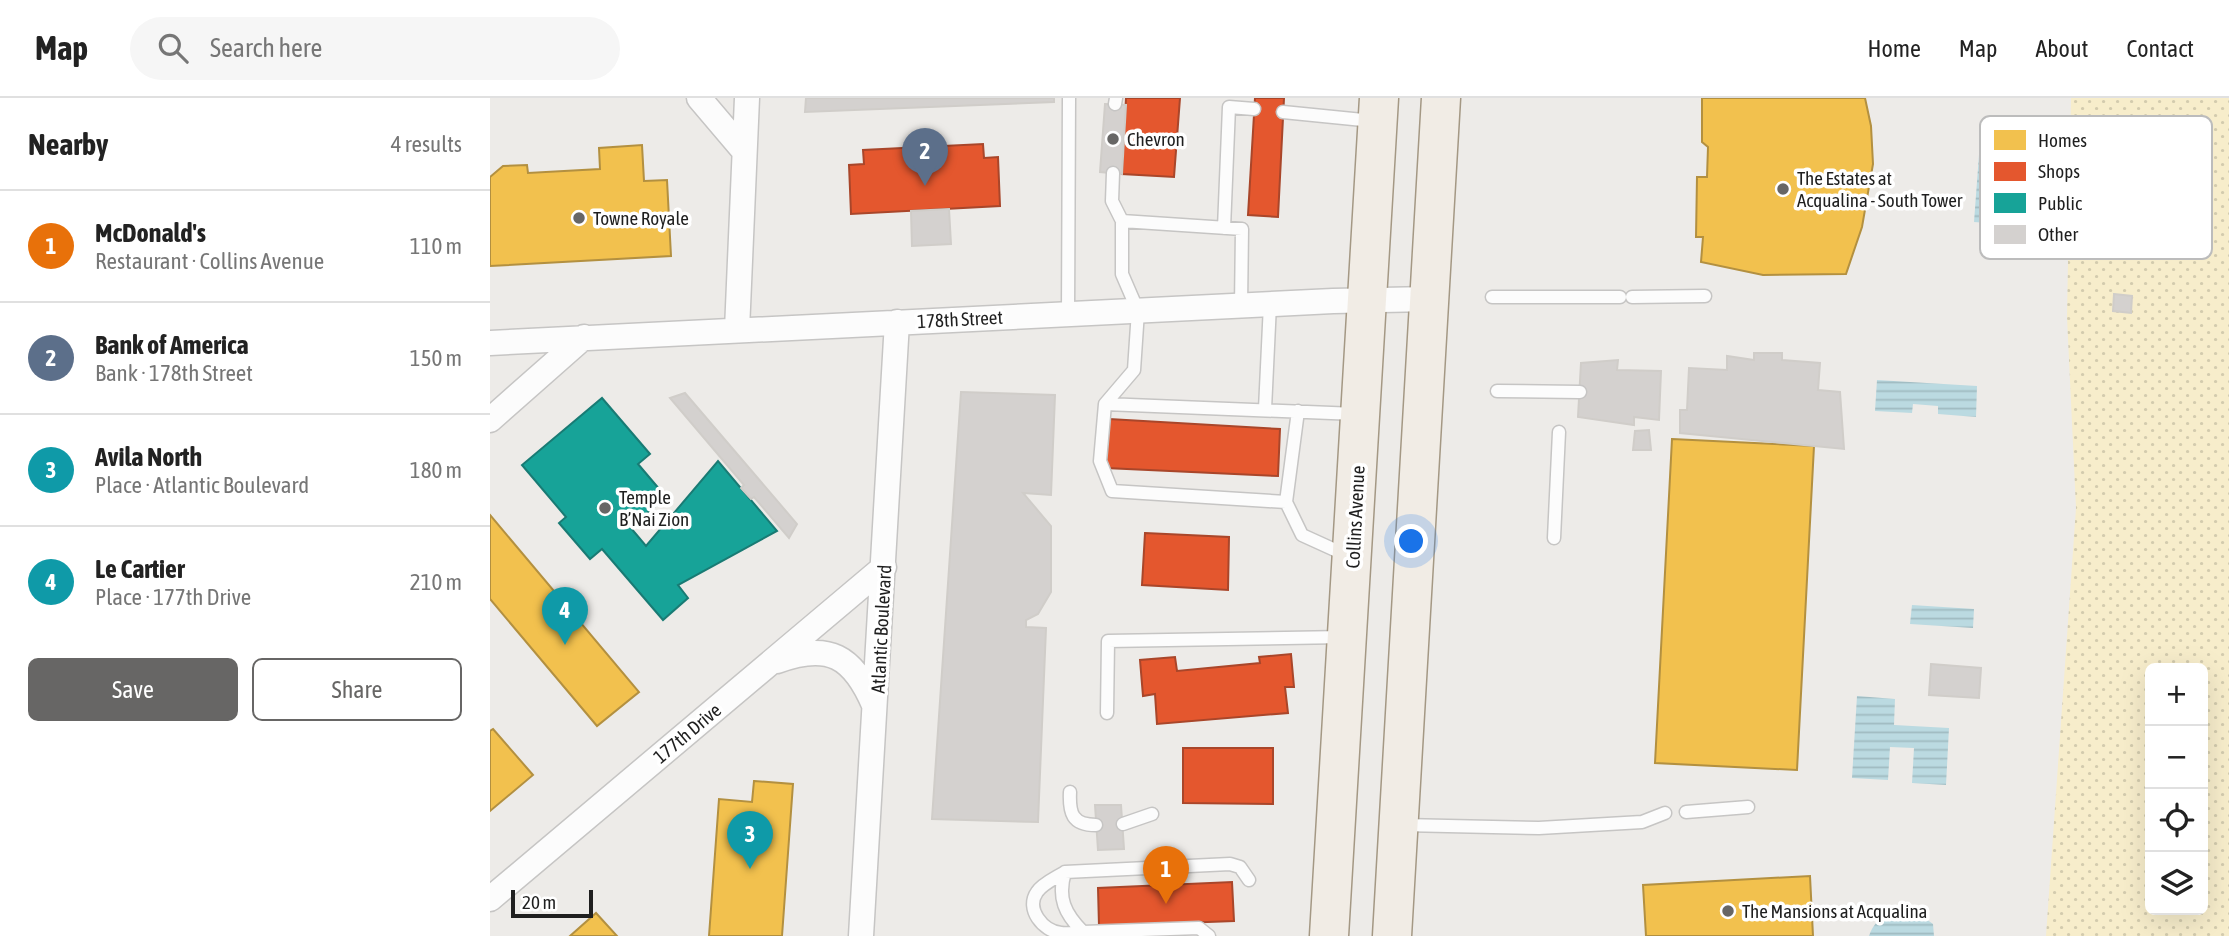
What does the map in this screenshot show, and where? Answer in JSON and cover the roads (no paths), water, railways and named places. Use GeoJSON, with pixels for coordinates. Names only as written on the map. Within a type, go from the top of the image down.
{"type":"FeatureCollection","features":[{"type":"Feature","properties":{"kind":"main road"},"geometry":{"type":"LineString","coordinates":[[1392,936],[1441,98]]}},
{"type":"Feature","properties":{"kind":"main road","name":"Collins Avenue"},"geometry":{"type":"LineString","coordinates":[[1329,936],[1378,110]]}},
{"type":"Feature","properties":{"kind":"street"},"geometry":{"type":"LineString","coordinates":[[699,98],[744,151]]}},
{"type":"Feature","properties":{"kind":"street"},"geometry":{"type":"LineString","coordinates":[[737,330],[747,98]]}},
{"type":"Feature","properties":{"kind":"street","name":"178th Street"},"geometry":{"type":"LineString","coordinates":[[490,343],[1270,304],[1430,299]]}},
{"type":"Feature","properties":{"kind":"street","name":"Atlantic Boulevard"},"geometry":{"type":"LineString","coordinates":[[861,936],[877,712],[897,322]]}},
{"type":"Feature","properties":{"kind":"street"},"geometry":{"type":"LineString","coordinates":[[490,420],[584,337]]}},
{"type":"Feature","properties":{"kind":"street","name":"177th Drive"},"geometry":{"type":"LineString","coordinates":[[490,899],[884,567]]}},
{"type":"Feature","properties":{"kind":"street"},"geometry":{"type":"LineString","coordinates":[[768,664],[807,652],[840,657],[861,676],[877,712]]}},
{"type":"Feature","properties":{"kind":"lane"},"geometry":{"type":"LineString","coordinates":[[1068,314],[1069,98]]}},
{"type":"Feature","properties":{"kind":"lane"},"geometry":{"type":"LineString","coordinates":[[1224,228],[1229,102],[1254,109]]}},
{"type":"Feature","properties":{"kind":"lane"},"geometry":{"type":"LineString","coordinates":[[1283,112],[1378,110]]}},
{"type":"Feature","properties":{"kind":"lane"},"geometry":{"type":"LineString","coordinates":[[1112,173],[1112,201],[1122,221],[1122,274],[1138,311],[1134,370],[1105,404],[1100,461],[1112,491],[1286,502]]}},
{"type":"Feature","properties":{"kind":"lane"},"geometry":{"type":"LineString","coordinates":[[1122,221],[1242,229],[1241,306]]}},
{"type":"Feature","properties":{"kind":"lane"},"geometry":{"type":"LineString","coordinates":[[1492,297],[1705,296]]}},
{"type":"Feature","properties":{"kind":"lane"},"geometry":{"type":"LineString","coordinates":[[1265,409],[1270,304]]}},
{"type":"Feature","properties":{"kind":"lane"},"geometry":{"type":"LineString","coordinates":[[1497,391],[1580,392]]}},
{"type":"Feature","properties":{"kind":"lane"},"geometry":{"type":"LineString","coordinates":[[1105,404],[1361,415]]}},
{"type":"Feature","properties":{"kind":"lane"},"geometry":{"type":"LineString","coordinates":[[1298,411],[1286,502],[1302,535],[1352,558]]}},
{"type":"Feature","properties":{"kind":"lane"},"geometry":{"type":"LineString","coordinates":[[1554,538],[1559,432]]}},
{"type":"Feature","properties":{"kind":"lane"},"geometry":{"type":"LineString","coordinates":[[1107,713],[1108,641],[1348,637]]}},
{"type":"Feature","properties":{"kind":"lane"},"geometry":{"type":"LineString","coordinates":[[1070,792],[1069,809],[1073,819],[1083,825],[1096,825]]}},
{"type":"Feature","properties":{"kind":"lane"},"geometry":{"type":"LineString","coordinates":[[1686,812],[1748,807]]}},
{"type":"Feature","properties":{"kind":"lane"},"geometry":{"type":"LineString","coordinates":[[1399,825],[1539,828],[1642,822],[1665,813]]}},
{"type":"Feature","properties":{"kind":"lane"},"geometry":{"type":"LineString","coordinates":[[1122,824],[1152,814]]}},
{"type":"Feature","properties":{"kind":"lane"},"geometry":{"type":"LineString","coordinates":[[1209,936],[1199,928],[1059,933],[1046,928],[1036,916],[1033,903],[1037,892],[1065,872],[1230,864],[1240,867],[1249,880]]}},
{"type":"Feature","properties":{"kind":"lane"},"geometry":{"type":"LineString","coordinates":[[1065,872],[1060,888],[1063,903],[1070,918],[1083,932]]}},
{"type":"Feature","properties":{"kind":"water"},"geometry":{"type":"Polygon","coordinates":[[[1980,141],[1980,222],[1974,222],[1980,141]]]}},
{"type":"Feature","properties":{"kind":"water"},"geometry":{"type":"Polygon","coordinates":[[[1877,380],[1977,386],[1976,417],[1938,414],[1938,406],[1913,404],[1912,413],[1875,411],[1877,380]]]}},
{"type":"Feature","properties":{"kind":"water"},"geometry":{"type":"Polygon","coordinates":[[[1912,605],[1974,609],[1973,628],[1910,624],[1912,605]]]}},
{"type":"Feature","properties":{"kind":"water"},"geometry":{"type":"Polygon","coordinates":[[[1857,696],[1895,699],[1894,725],[1949,728],[1946,785],[1912,783],[1914,748],[1890,747],[1888,780],[1852,778],[1857,696]]]}},
{"type":"Feature","properties":{"kind":"water"},"geometry":{"type":"Polygon","coordinates":[[[1924,906],[1922,916],[1933,924],[1934,936],[1869,936],[1878,921],[1891,912],[1924,906]]]}},
{"type":"Feature","properties":{"kind":"place","name":"Chevron"},"geometry":{"type":"Point","coordinates":[1113,139]}},
{"type":"Feature","properties":{"kind":"place","name":"Bank of America"},"geometry":{"type":"Point","coordinates":[925,186]}},
{"type":"Feature","properties":{"kind":"place","name":"The Estates at Acqualina - South Tower"},"geometry":{"type":"Point","coordinates":[1783,189]}},
{"type":"Feature","properties":{"kind":"place","name":"Towne Royale"},"geometry":{"type":"Point","coordinates":[579,218]}},
{"type":"Feature","properties":{"kind":"place","name":"Temple B’Nai Zion"},"geometry":{"type":"Point","coordinates":[605,508]}},
{"type":"Feature","properties":{"kind":"place","name":"Le Cartier"},"geometry":{"type":"Point","coordinates":[565,645]}},
{"type":"Feature","properties":{"kind":"place","name":"Avila North"},"geometry":{"type":"Point","coordinates":[750,869]}},
{"type":"Feature","properties":{"kind":"place","name":"McDonald's"},"geometry":{"type":"Point","coordinates":[1166,904]}},
{"type":"Feature","properties":{"kind":"place","name":"The Mansions at Acqualina"},"geometry":{"type":"Point","coordinates":[1728,911]}}]}
